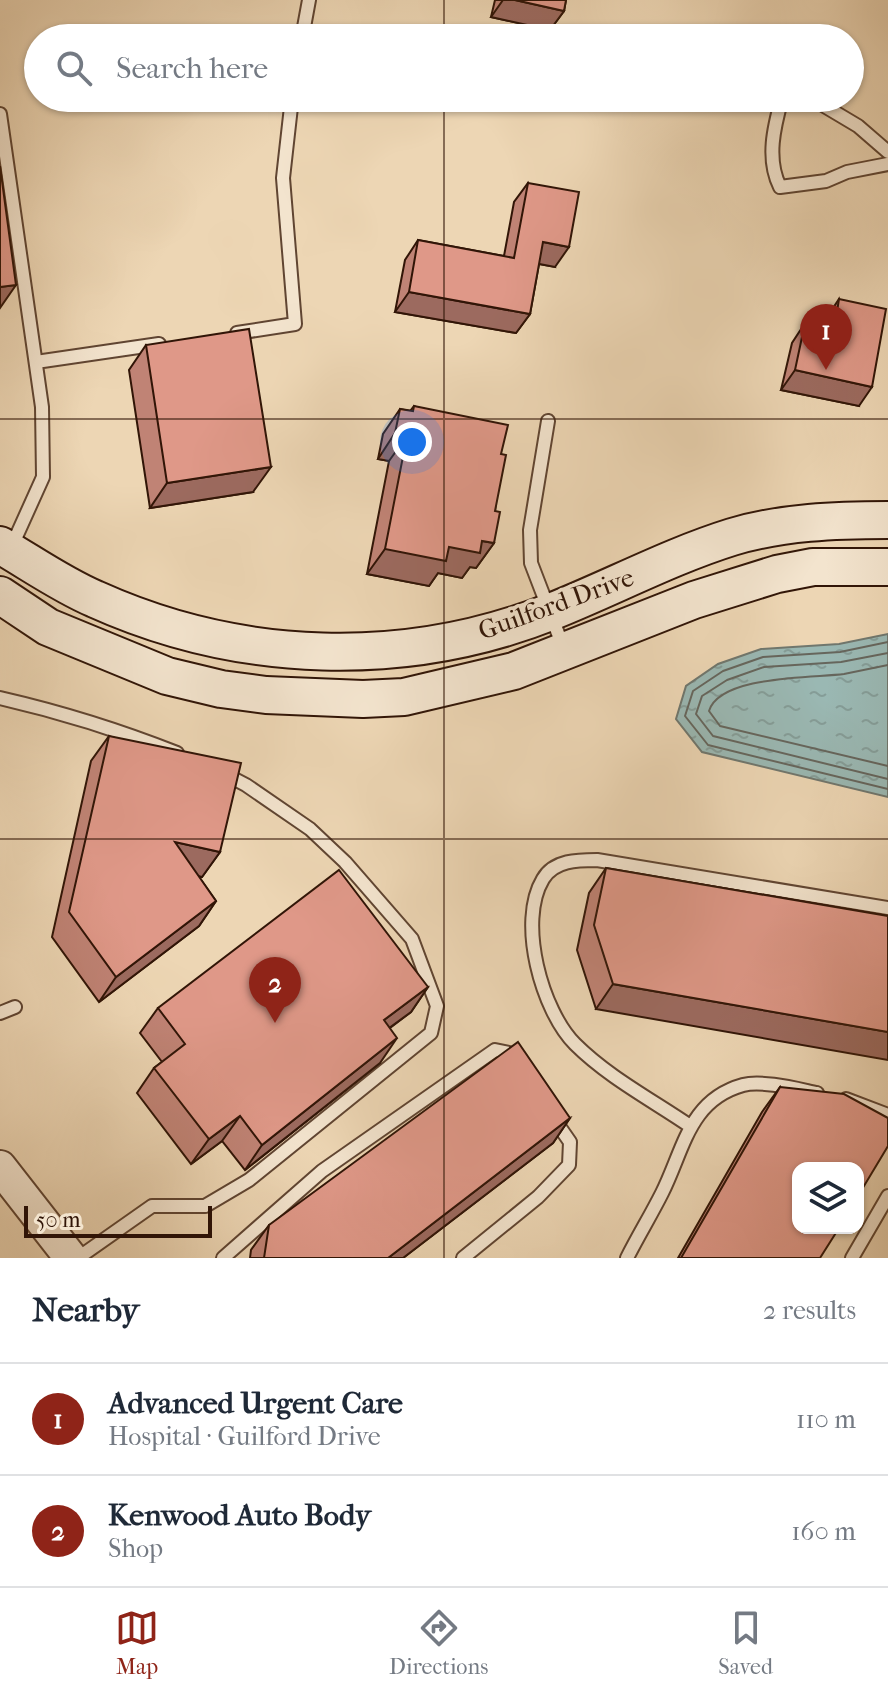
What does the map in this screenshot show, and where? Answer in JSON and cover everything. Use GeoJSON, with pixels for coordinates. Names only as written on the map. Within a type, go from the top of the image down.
{"type":"FeatureCollection","features":[{"type":"Feature","properties":{"kind":"main road","name":"Guilford Drive"},"geometry":{"type":"LineString","coordinates":[[3,556],[157,625],[251,647],[301,652],[363,652],[469,637],[550,612],[733,537],[790,525],[888,520]]}},
{"type":"Feature","properties":{"kind":"main road","name":"Guilford Drive"},"geometry":{"type":"LineString","coordinates":[[0,595],[48,627],[167,676],[221,689],[266,695],[363,699],[404,697],[514,671],[694,600],[777,574],[813,567],[888,567]]}},
{"type":"Feature","properties":{"kind":"street"},"geometry":{"type":"LineString","coordinates":[[0,1167],[71,1258]]}},
{"type":"Feature","properties":{"kind":"lane"},"geometry":{"type":"LineString","coordinates":[[305,24],[309,0]]}},
{"type":"Feature","properties":{"kind":"lane"},"geometry":{"type":"LineString","coordinates":[[220,335],[295,324],[283,178],[290,112]]}},
{"type":"Feature","properties":{"kind":"lane"},"geometry":{"type":"LineString","coordinates":[[778,112],[772,137],[775,177],[780,187],[826,181],[847,172],[888,164]]}},
{"type":"Feature","properties":{"kind":"lane"},"geometry":{"type":"LineString","coordinates":[[834,112],[858,126],[888,152]]}},
{"type":"Feature","properties":{"kind":"lane"},"geometry":{"type":"LineString","coordinates":[[0,114],[42,407],[43,477],[3,556]]}},
{"type":"Feature","properties":{"kind":"lane"},"geometry":{"type":"LineString","coordinates":[[36,362],[176,342]]}},
{"type":"Feature","properties":{"kind":"lane"},"geometry":{"type":"LineString","coordinates":[[548,421],[530,530],[531,563],[566,652]]}},
{"type":"Feature","properties":{"kind":"lane"},"geometry":{"type":"LineString","coordinates":[[0,698],[129,734],[194,759]]}},
{"type":"Feature","properties":{"kind":"lane"},"geometry":{"type":"LineString","coordinates":[[78,1258],[152,1206],[205,1206],[249,1180],[431,1033],[437,1006],[412,939],[345,862],[310,829],[246,785],[207,766]]}},
{"type":"Feature","properties":{"kind":"lane"},"geometry":{"type":"LineString","coordinates":[[690,1126],[575,1044],[554,1018],[534,955],[534,902],[544,877],[569,860],[597,860],[888,908]]}},
{"type":"Feature","properties":{"kind":"lane"},"geometry":{"type":"LineString","coordinates":[[0,1013],[15,1007]]}},
{"type":"Feature","properties":{"kind":"lane"},"geometry":{"type":"LineString","coordinates":[[223,1258],[322,1171],[495,1050],[509,1053],[518,1066]]}},
{"type":"Feature","properties":{"kind":"lane"},"geometry":{"type":"LineString","coordinates":[[627,1258],[663,1191],[690,1126],[712,1098],[746,1084],[788,1087],[854,1100],[888,1115]]}},
{"type":"Feature","properties":{"kind":"lane"},"geometry":{"type":"LineString","coordinates":[[463,1258],[538,1197],[569,1165],[570,1142],[544,1104]]}},
{"type":"Feature","properties":{"kind":"lane"},"geometry":{"type":"LineString","coordinates":[[852,1258],[888,1196]]}},
{"type":"Feature","properties":{"kind":"water"},"geometry":{"type":"Polygon","coordinates":[[[888,634],[888,797],[702,752],[676,719],[686,686],[718,664],[761,649],[839,644],[888,634]]]}},
{"type":"Feature","properties":{"kind":"building"},"geometry":{"type":"Polygon","coordinates":[[[515,0],[566,0],[564,11],[515,0]]]}},
{"type":"Feature","properties":{"kind":"building"},"geometry":{"type":"Polygon","coordinates":[[[0,166],[16,285],[0,287],[0,166]]]}},
{"type":"Feature","properties":{"kind":"building"},"geometry":{"type":"Polygon","coordinates":[[[528,183],[579,192],[569,247],[543,242],[530,314],[409,292],[418,240],[514,258],[528,183]]]}},
{"type":"Feature","properties":{"kind":"building"},"geometry":{"type":"Polygon","coordinates":[[[839,299],[886,309],[872,387],[795,370],[805,323],[834,330],[839,299]]]}},
{"type":"Feature","properties":{"kind":"building"},"geometry":{"type":"Polygon","coordinates":[[[249,329],[271,467],[167,483],[146,345],[249,329]]]}},
{"type":"Feature","properties":{"kind":"building"},"geometry":{"type":"Polygon","coordinates":[[[414,406],[508,425],[501,454],[506,455],[495,511],[500,512],[494,543],[482,541],[480,553],[449,547],[446,561],[385,549],[407,436],[395,433],[400,409],[413,411],[414,406]]]}},
{"type":"Feature","properties":{"kind":"building"},"geometry":{"type":"Polygon","coordinates":[[[109,736],[241,763],[220,852],[175,842],[216,901],[116,977],[69,912],[109,736]]]}},
{"type":"Feature","properties":{"kind":"building"},"geometry":{"type":"Polygon","coordinates":[[[606,868],[888,916],[888,1032],[613,984],[594,925],[606,868]]]}},
{"type":"Feature","properties":{"kind":"building"},"geometry":{"type":"Polygon","coordinates":[[[339,870],[428,987],[384,1020],[397,1038],[262,1145],[240,1116],[209,1139],[154,1068],[185,1044],[158,1008],[339,870]]]}},
{"type":"Feature","properties":{"kind":"building"},"geometry":{"type":"Polygon","coordinates":[[[518,1042],[570,1118],[388,1258],[264,1258],[269,1225],[518,1042]]]}},
{"type":"Feature","properties":{"kind":"building"},"geometry":{"type":"Polygon","coordinates":[[[780,1087],[844,1094],[888,1118],[888,1146],[864,1186],[864,1162],[792,1162],[792,1234],[835,1234],[820,1258],[681,1258],[780,1087]]]}},
{"type":"Feature","properties":{"kind":"place","name":"Advanced Urgent Care"},"geometry":{"type":"Point","coordinates":[826,370]}},
{"type":"Feature","properties":{"kind":"place","name":"Kenwood Auto Body"},"geometry":{"type":"Point","coordinates":[275,1023]}}]}
